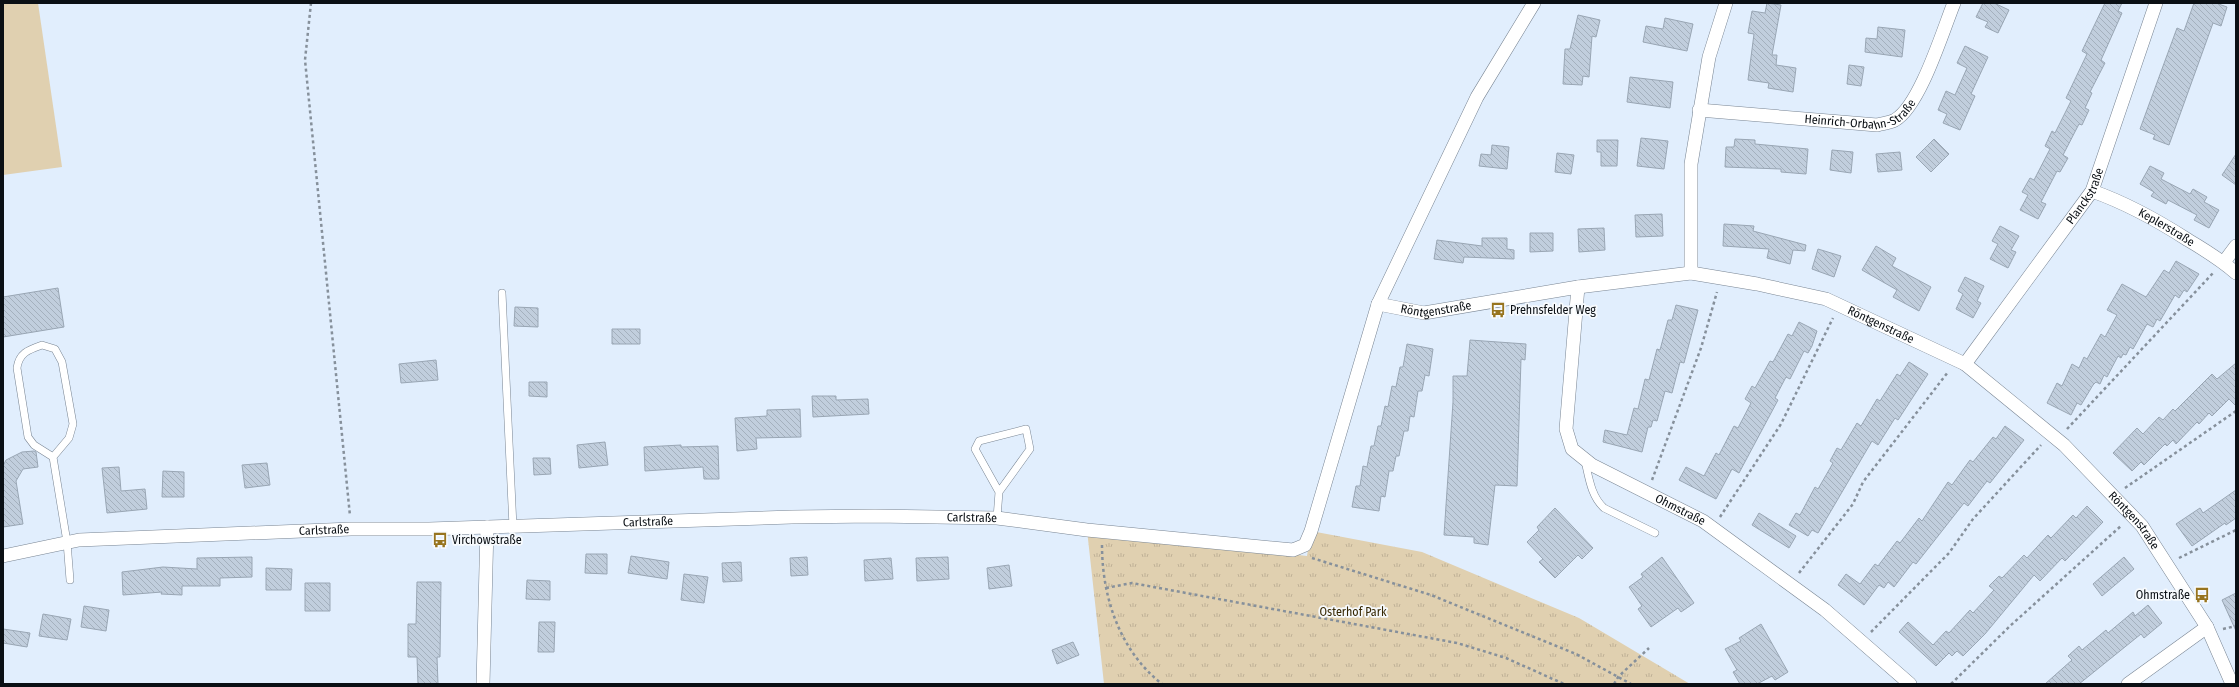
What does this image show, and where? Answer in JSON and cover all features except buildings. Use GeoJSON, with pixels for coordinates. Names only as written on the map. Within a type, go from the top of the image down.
{"type":"FeatureCollection","features":[{"type":"Feature","properties":{"kind":"street"},"geometry":{"type":"LineString","coordinates":[[1293,550],[1304,545],[1311,531],[1378,304],[1477,97],[1534,3]]}},
{"type":"Feature","properties":{"kind":"street"},"geometry":{"type":"LineString","coordinates":[[1691,273],[1691,164],[1709,57],[1726,3]]}},
{"type":"Feature","properties":{"kind":"street","name":"Heinrich-Orbahn-Straße"},"geometry":{"type":"LineString","coordinates":[[1699,110],[1877,125],[1895,120],[1907,108],[1920,89],[1954,3]]}},
{"type":"Feature","properties":{"kind":"street","name":"Planckstraße"},"geometry":{"type":"LineString","coordinates":[[1961,362],[2092,191],[2156,3]]}},
{"type":"Feature","properties":{"kind":"street","name":"Keplerstraße"},"geometry":{"type":"LineString","coordinates":[[2092,191],[2122,202],[2224,262],[2236,273]]}},
{"type":"Feature","properties":{"kind":"street"},"geometry":{"type":"LineString","coordinates":[[2224,262],[2236,246]]}},
{"type":"Feature","properties":{"kind":"street","name":"Röntgenstraße"},"geometry":{"type":"LineString","coordinates":[[1378,304],[1424,313],[1578,287],[1691,273],[1826,299],[1961,362],[2054,437],[2142,526],[2207,626],[2232,684]]}},
{"type":"Feature","properties":{"kind":"street","name":"Ohmstraße"},"geometry":{"type":"LineString","coordinates":[[1578,287],[1566,429],[1572,449],[1592,465],[1703,521],[1826,610],[1910,684]]}},
{"type":"Feature","properties":{"kind":"street","name":"Carlstraße"},"geometry":{"type":"LineString","coordinates":[[3,556],[79,540],[351,529],[512,527],[792,517],[996,518],[1102,531],[1293,550]]}},
{"type":"Feature","properties":{"kind":"street"},"geometry":{"type":"LineString","coordinates":[[483,684],[486,527]]}},
{"type":"Feature","properties":{"kind":"street"},"geometry":{"type":"LineString","coordinates":[[2128,684],[2207,626]]}},
{"type":"Feature","properties":{"kind":"lane"},"geometry":{"type":"LineString","coordinates":[[502,292],[512,527]]}},
{"type":"Feature","properties":{"kind":"lane"},"geometry":{"type":"LineString","coordinates":[[53,457],[69,438],[73,424],[62,362],[55,349],[42,345],[25,351],[18,360],[17,368],[28,436],[34,445],[53,457],[67,542],[70,580]]}},
{"type":"Feature","properties":{"kind":"lane"},"geometry":{"type":"LineString","coordinates":[[996,518],[999,492],[1030,449],[1026,429],[979,441],[975,449],[999,492]]}},
{"type":"Feature","properties":{"kind":"lane"},"geometry":{"type":"LineString","coordinates":[[1584,459],[1594,495],[1598,502],[1604,508],[1655,532]]}},
{"type":"Feature","properties":{"kind":"path"},"geometry":{"type":"LineString","coordinates":[[311,3],[305,60],[351,529]]}},
{"type":"Feature","properties":{"kind":"path"},"geometry":{"type":"LineString","coordinates":[[1862,642],[1949,553],[1973,519],[2224,262]]}},
{"type":"Feature","properties":{"kind":"path"},"geometry":{"type":"LineString","coordinates":[[1647,492],[1701,348],[1720,278]]}},
{"type":"Feature","properties":{"kind":"path"},"geometry":{"type":"LineString","coordinates":[[1713,528],[1781,424],[1839,305]]}},
{"type":"Feature","properties":{"kind":"path"},"geometry":{"type":"LineString","coordinates":[[1790,585],[1853,504],[1863,482],[1961,362]]}},
{"type":"Feature","properties":{"kind":"path"},"geometry":{"type":"LineString","coordinates":[[2114,496],[2236,411]]}},
{"type":"Feature","properties":{"kind":"path"},"geometry":{"type":"LineString","coordinates":[[1950,684],[2010,626],[2133,516]]}},
{"type":"Feature","properties":{"kind":"path"},"geometry":{"type":"LineString","coordinates":[[2167,565],[2236,530]]}},
{"type":"Feature","properties":{"kind":"path"},"geometry":{"type":"LineString","coordinates":[[1102,531],[1102,560],[1106,588],[1122,637],[1136,661],[1162,684]]}},
{"type":"Feature","properties":{"kind":"path"},"geometry":{"type":"LineString","coordinates":[[1293,550],[1307,556],[1432,594],[1576,654],[1631,684]]}},
{"type":"Feature","properties":{"kind":"path"},"geometry":{"type":"LineString","coordinates":[[1106,588],[1132,582],[1457,644],[1506,658],[1564,684]]}},
{"type":"Feature","properties":{"kind":"path"},"geometry":{"type":"LineString","coordinates":[[1614,684],[1618,677],[1649,648]]}},
{"type":"Feature","properties":{"kind":"green space"},"geometry":{"type":"Polygon","coordinates":[[[3,3],[38,3],[62,167],[3,175],[3,3]]]}},
{"type":"Feature","properties":{"kind":"green space","name":"Osterhof Park"},"geometry":{"type":"Polygon","coordinates":[[[1087,530],[1307,556],[1311,531],[1422,552],[1579,618],[1690,684],[1104,684],[1087,530]]]}},
{"type":"Feature","properties":{"kind":"place","name":"Prehnsfelder Weg"},"geometry":{"type":"Point","coordinates":[1498,310]}},
{"type":"Feature","properties":{"kind":"place","name":"Virchowstraße"},"geometry":{"type":"Point","coordinates":[440,540]}},
{"type":"Feature","properties":{"kind":"place","name":"Ohmstraße"},"geometry":{"type":"Point","coordinates":[2202,595]}}]}
